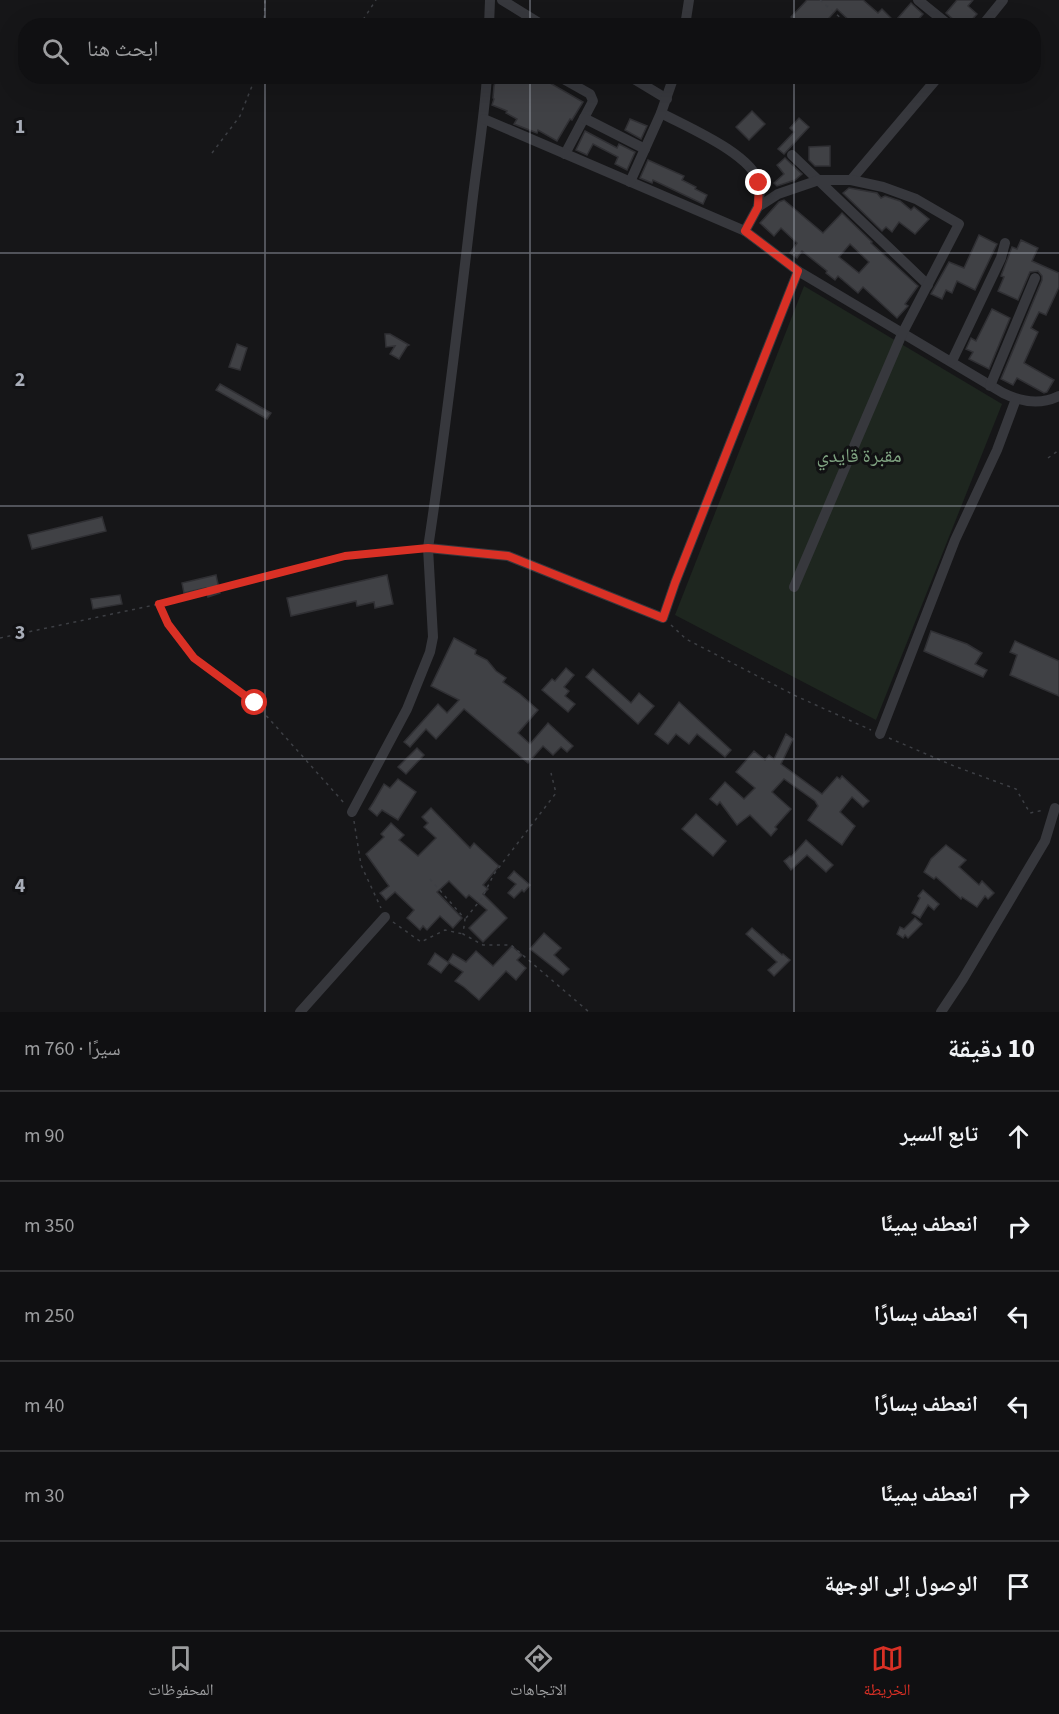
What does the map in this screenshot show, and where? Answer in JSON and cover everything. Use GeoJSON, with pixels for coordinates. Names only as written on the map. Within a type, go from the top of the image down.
{"type":"FeatureCollection","features":[{"type":"Feature","properties":{"kind":"street"},"geometry":{"type":"LineString","coordinates":[[489,18],[490,0]]}},
{"type":"Feature","properties":{"kind":"street"},"geometry":{"type":"LineString","coordinates":[[501,0],[531,18]]}},
{"type":"Feature","properties":{"kind":"street"},"geometry":{"type":"LineString","coordinates":[[686,18],[689,0]]}},
{"type":"Feature","properties":{"kind":"street"},"geometry":{"type":"LineString","coordinates":[[918,0],[940,18]]}},
{"type":"Feature","properties":{"kind":"street"},"geometry":{"type":"LineString","coordinates":[[988,18],[1003,0]]}},
{"type":"Feature","properties":{"kind":"street"},"geometry":{"type":"LineString","coordinates":[[352,812],[407,709],[430,652],[433,636],[428,548],[484,120],[486,84]]}},
{"type":"Feature","properties":{"kind":"street"},"geometry":{"type":"LineString","coordinates":[[565,154],[592,101],[591,94],[573,84]]}},
{"type":"Feature","properties":{"kind":"street"},"geometry":{"type":"LineString","coordinates":[[643,84],[667,99]]}},
{"type":"Feature","properties":{"kind":"street"},"geometry":{"type":"LineString","coordinates":[[630,182],[672,84]]}},
{"type":"Feature","properties":{"kind":"street"},"geometry":{"type":"LineString","coordinates":[[851,180],[932,84]]}},
{"type":"Feature","properties":{"kind":"street"},"geometry":{"type":"LineString","coordinates":[[661,113],[741,157],[753,169],[759,183],[758,207],[745,231]]}},
{"type":"Feature","properties":{"kind":"street"},"geometry":{"type":"LineString","coordinates":[[584,118],[645,149]]}},
{"type":"Feature","properties":{"kind":"street"},"geometry":{"type":"LineString","coordinates":[[484,120],[745,231],[798,271],[902,334],[952,361],[990,386],[1016,399],[1033,402],[1052,400],[1059,396]]}},
{"type":"Feature","properties":{"kind":"street"},"geometry":{"type":"LineString","coordinates":[[792,154],[928,285]]}},
{"type":"Feature","properties":{"kind":"street"},"geometry":{"type":"LineString","coordinates":[[758,207],[778,194],[819,180],[851,180],[883,187],[916,199],[958,222],[959,226],[902,334],[794,587]]}},
{"type":"Feature","properties":{"kind":"street"},"geometry":{"type":"LineString","coordinates":[[952,361],[1001,258],[1005,243]]}},
{"type":"Feature","properties":{"kind":"street"},"geometry":{"type":"LineString","coordinates":[[428,548],[508,556],[663,618],[798,271]]}},
{"type":"Feature","properties":{"kind":"street"},"geometry":{"type":"LineString","coordinates":[[990,386],[1035,278]]}},
{"type":"Feature","properties":{"kind":"street"},"geometry":{"type":"LineString","coordinates":[[880,734],[955,540],[997,450],[1016,399]]}},
{"type":"Feature","properties":{"kind":"street"},"geometry":{"type":"LineString","coordinates":[[941,1012],[1045,841],[1055,808]]}},
{"type":"Feature","properties":{"kind":"street"},"geometry":{"type":"LineString","coordinates":[[300,1012],[385,917]]}},
{"type":"Feature","properties":{"kind":"path"},"geometry":{"type":"LineString","coordinates":[[264,18],[265,0]]}},
{"type":"Feature","properties":{"kind":"path"},"geometry":{"type":"LineString","coordinates":[[364,18],[376,0]]}},
{"type":"Feature","properties":{"kind":"path"},"geometry":{"type":"LineString","coordinates":[[820,0],[841,18]]}},
{"type":"Feature","properties":{"kind":"path"},"geometry":{"type":"LineString","coordinates":[[212,153],[240,116],[253,84]]}},
{"type":"Feature","properties":{"kind":"path"},"geometry":{"type":"LineString","coordinates":[[1048,458],[1059,450]]}},
{"type":"Feature","properties":{"kind":"path"},"geometry":{"type":"LineString","coordinates":[[0,638],[159,604],[345,556],[428,548]]}},
{"type":"Feature","properties":{"kind":"path"},"geometry":{"type":"LineString","coordinates":[[159,604],[168,624],[194,658],[255,703],[352,812],[361,865],[385,917],[421,942],[445,930],[463,934],[483,945],[511,945],[589,1012]]}},
{"type":"Feature","properties":{"kind":"path"},"geometry":{"type":"LineString","coordinates":[[663,618],[686,639],[796,696],[954,766],[1016,789],[1030,813],[1055,808]]}},
{"type":"Feature","properties":{"kind":"path"},"geometry":{"type":"LineString","coordinates":[[463,934],[465,919],[482,898],[494,874],[556,794],[551,773]]}},
{"type":"Feature","properties":{"kind":"path"},"geometry":{"type":"LineString","coordinates":[[430,879],[465,919]]}},
{"type":"Feature","properties":{"kind":"green space","name":"مقبرة قايدي"},"geometry":{"type":"Polygon","coordinates":[[[804,286],[1002,404],[876,720],[675,615],[804,286]]]}},
{"type":"Feature","properties":{"kind":"building"},"geometry":{"type":"Polygon","coordinates":[[[807,0],[863,0],[878,13],[882,9],[891,18],[847,18],[837,9],[829,18],[791,17],[807,0]]]}},
{"type":"Feature","properties":{"kind":"building"},"geometry":{"type":"Polygon","coordinates":[[[957,0],[973,0],[968,6],[977,14],[973,18],[952,18],[946,13],[957,0]]]}},
{"type":"Feature","properties":{"kind":"building"},"geometry":{"type":"Polygon","coordinates":[[[911,3],[923,14],[920,18],[898,18],[911,3]]]}},
{"type":"Feature","properties":{"kind":"building"},"geometry":{"type":"Polygon","coordinates":[[[495,84],[552,84],[583,102],[557,141],[538,130],[537,133],[514,124],[517,119],[506,113],[507,111],[492,105],[495,84]]]}},
{"type":"Feature","properties":{"kind":"building"},"geometry":{"type":"Polygon","coordinates":[[[752,111],[765,124],[749,140],[736,127],[752,111]]]}},
{"type":"Feature","properties":{"kind":"building"},"geometry":{"type":"Polygon","coordinates":[[[799,118],[809,127],[784,154],[778,149],[794,132],[790,128],[799,118]]]}},
{"type":"Feature","properties":{"kind":"building"},"geometry":{"type":"Polygon","coordinates":[[[630,119],[647,126],[641,139],[625,130],[630,119]]]}},
{"type":"Feature","properties":{"kind":"building"},"geometry":{"type":"Polygon","coordinates":[[[585,131],[617,148],[619,144],[635,152],[627,170],[615,164],[618,157],[593,144],[587,155],[576,150],[585,131]]]}},
{"type":"Feature","properties":{"kind":"building"},"geometry":{"type":"Polygon","coordinates":[[[830,146],[830,166],[815,166],[809,160],[809,147],[830,146]]]}},
{"type":"Feature","properties":{"kind":"building"},"geometry":{"type":"Polygon","coordinates":[[[785,158],[802,174],[795,180],[777,186],[774,183],[784,174],[777,165],[785,158]]]}},
{"type":"Feature","properties":{"kind":"building"},"geometry":{"type":"Polygon","coordinates":[[[648,160],[684,176],[682,180],[707,195],[703,204],[653,180],[652,183],[640,178],[648,160]]]}},
{"type":"Feature","properties":{"kind":"building"},"geometry":{"type":"Polygon","coordinates":[[[849,188],[877,193],[881,198],[885,196],[900,201],[911,210],[914,207],[929,219],[915,234],[899,222],[892,232],[886,227],[882,231],[843,193],[849,188]]]}},
{"type":"Feature","properties":{"kind":"building"},"geometry":{"type":"Polygon","coordinates":[[[784,200],[823,233],[842,213],[918,286],[905,304],[908,306],[897,318],[863,287],[858,293],[838,276],[835,280],[802,251],[797,258],[790,253],[797,243],[781,228],[774,236],[760,223],[779,202],[784,200]],[[850,244],[839,257],[859,273],[869,262],[850,244]]]}},
{"type":"Feature","properties":{"kind":"building"},"geometry":{"type":"Polygon","coordinates":[[[979,235],[997,244],[975,290],[957,281],[952,293],[946,290],[942,299],[931,294],[949,262],[964,268],[979,235]]]}},
{"type":"Feature","properties":{"kind":"building"},"geometry":{"type":"Polygon","coordinates":[[[1021,240],[1038,248],[1032,261],[1059,273],[1059,287],[1046,315],[1039,312],[1031,328],[1038,332],[1024,363],[1054,380],[1044,393],[1017,378],[1013,385],[1001,379],[1042,280],[1038,271],[1030,272],[1018,300],[998,291],[1012,247],[1017,249],[1021,240]]]}},
{"type":"Feature","properties":{"kind":"building"},"geometry":{"type":"Polygon","coordinates":[[[992,309],[1010,318],[989,369],[969,359],[973,352],[966,349],[971,338],[976,341],[992,309]]]}},
{"type":"Feature","properties":{"kind":"building"},"geometry":{"type":"Polygon","coordinates":[[[385,334],[390,334],[409,345],[399,359],[390,354],[395,346],[386,347],[385,334]]]}},
{"type":"Feature","properties":{"kind":"building"},"geometry":{"type":"Polygon","coordinates":[[[237,344],[247,348],[240,370],[229,367],[237,344]]]}},
{"type":"Feature","properties":{"kind":"building"},"geometry":{"type":"Polygon","coordinates":[[[220,384],[271,413],[267,419],[216,390],[220,384]]]}},
{"type":"Feature","properties":{"kind":"building"},"geometry":{"type":"Polygon","coordinates":[[[102,517],[106,531],[32,549],[28,535],[102,517]]]}},
{"type":"Feature","properties":{"kind":"building"},"geometry":{"type":"Polygon","coordinates":[[[216,575],[220,593],[208,597],[206,588],[184,593],[182,583],[216,575]]]}},
{"type":"Feature","properties":{"kind":"building"},"geometry":{"type":"Polygon","coordinates":[[[387,575],[393,604],[375,608],[374,602],[357,606],[356,601],[291,616],[287,598],[387,575]]]}},
{"type":"Feature","properties":{"kind":"building"},"geometry":{"type":"Polygon","coordinates":[[[120,595],[122,604],[93,609],[91,599],[120,595]]]}},
{"type":"Feature","properties":{"kind":"building"},"geometry":{"type":"Polygon","coordinates":[[[931,631],[967,644],[982,653],[975,664],[987,670],[983,677],[924,651],[931,631]]]}},
{"type":"Feature","properties":{"kind":"building"},"geometry":{"type":"Polygon","coordinates":[[[454,638],[476,650],[475,654],[487,660],[506,678],[503,682],[538,710],[518,733],[530,744],[548,723],[573,746],[567,752],[561,747],[553,755],[543,746],[528,763],[464,709],[436,739],[426,729],[410,747],[404,742],[438,704],[447,713],[459,700],[431,686],[454,638]]]}},
{"type":"Feature","properties":{"kind":"building"},"geometry":{"type":"Polygon","coordinates":[[[1015,641],[1059,661],[1059,696],[1010,675],[1017,655],[1010,652],[1015,641]]]}},
{"type":"Feature","properties":{"kind":"building"},"geometry":{"type":"Polygon","coordinates":[[[566,668],[574,675],[564,687],[569,691],[565,696],[575,704],[568,712],[542,690],[552,679],[555,681],[566,668]]]}},
{"type":"Feature","properties":{"kind":"building"},"geometry":{"type":"Polygon","coordinates":[[[593,669],[631,703],[639,693],[654,706],[638,724],[586,677],[593,669]]]}},
{"type":"Feature","properties":{"kind":"building"},"geometry":{"type":"Polygon","coordinates":[[[679,702],[731,750],[725,757],[697,734],[689,744],[676,734],[668,744],[655,734],[679,702]]]}},
{"type":"Feature","properties":{"kind":"building"},"geometry":{"type":"Polygon","coordinates":[[[786,734],[793,739],[781,764],[822,794],[837,777],[840,779],[842,776],[869,801],[863,807],[852,797],[840,812],[855,826],[842,845],[808,820],[818,806],[815,801],[784,779],[772,792],[791,809],[775,827],[777,829],[771,836],[750,815],[737,825],[720,802],[717,805],[710,799],[725,782],[744,799],[755,788],[736,772],[754,751],[765,760],[769,755],[774,759],[786,734]]]}},
{"type":"Feature","properties":{"kind":"building"},"geometry":{"type":"Polygon","coordinates":[[[417,748],[424,755],[406,774],[398,767],[417,748]]]}},
{"type":"Feature","properties":{"kind":"building"},"geometry":{"type":"Polygon","coordinates":[[[398,779],[416,792],[398,820],[382,810],[377,816],[369,809],[384,784],[390,788],[398,779]]]}},
{"type":"Feature","properties":{"kind":"building"},"geometry":{"type":"Polygon","coordinates":[[[431,808],[470,848],[474,843],[499,866],[483,885],[488,889],[483,894],[507,918],[483,942],[469,928],[487,910],[469,895],[466,898],[449,881],[437,892],[462,918],[453,928],[440,916],[427,930],[423,926],[420,930],[407,918],[414,910],[395,892],[386,900],[380,893],[389,886],[366,854],[384,837],[381,834],[391,823],[404,835],[399,840],[418,856],[436,838],[424,827],[428,823],[422,817],[431,808]]]}},
{"type":"Feature","properties":{"kind":"building"},"geometry":{"type":"Polygon","coordinates":[[[696,814],[726,841],[713,856],[682,829],[696,814]]]}},
{"type":"Feature","properties":{"kind":"building"},"geometry":{"type":"Polygon","coordinates":[[[806,840],[833,865],[826,872],[807,855],[791,870],[784,861],[791,857],[806,840]]]}},
{"type":"Feature","properties":{"kind":"building"},"geometry":{"type":"Polygon","coordinates":[[[946,845],[966,860],[959,867],[979,885],[982,881],[994,893],[988,899],[985,896],[977,907],[962,897],[961,899],[936,877],[934,879],[924,872],[931,859],[946,845]]]}},
{"type":"Feature","properties":{"kind":"building"},"geometry":{"type":"Polygon","coordinates":[[[514,871],[530,885],[514,898],[508,893],[516,884],[508,878],[514,871]]]}},
{"type":"Feature","properties":{"kind":"building"},"geometry":{"type":"Polygon","coordinates":[[[923,890],[939,904],[934,910],[928,905],[920,918],[912,913],[920,898],[918,896],[923,890]]]}},
{"type":"Feature","properties":{"kind":"building"},"geometry":{"type":"Polygon","coordinates":[[[915,918],[922,924],[908,938],[897,934],[900,927],[904,929],[915,918]]]}},
{"type":"Feature","properties":{"kind":"building"},"geometry":{"type":"Polygon","coordinates":[[[752,928],[790,960],[774,976],[768,970],[777,962],[746,934],[752,928]]]}},
{"type":"Feature","properties":{"kind":"building"},"geometry":{"type":"Polygon","coordinates":[[[544,933],[561,948],[554,955],[569,969],[563,975],[530,949],[544,933]]]}},
{"type":"Feature","properties":{"kind":"building"},"geometry":{"type":"Polygon","coordinates":[[[512,946],[522,955],[517,960],[526,968],[516,980],[506,971],[479,1000],[455,981],[463,972],[448,962],[453,954],[466,962],[476,951],[493,966],[512,946]]]}},
{"type":"Feature","properties":{"kind":"building"},"geometry":{"type":"Polygon","coordinates":[[[435,953],[449,963],[441,973],[428,964],[435,953]]]}},
{"type":"Feature","properties":{"kind":"route"},"geometry":{"type":"LineString","coordinates":[[255,703],[194,658],[168,624],[159,604],[345,556],[428,548],[508,556],[663,618],[798,271],[745,231],[758,207],[759,183]]}}]}
